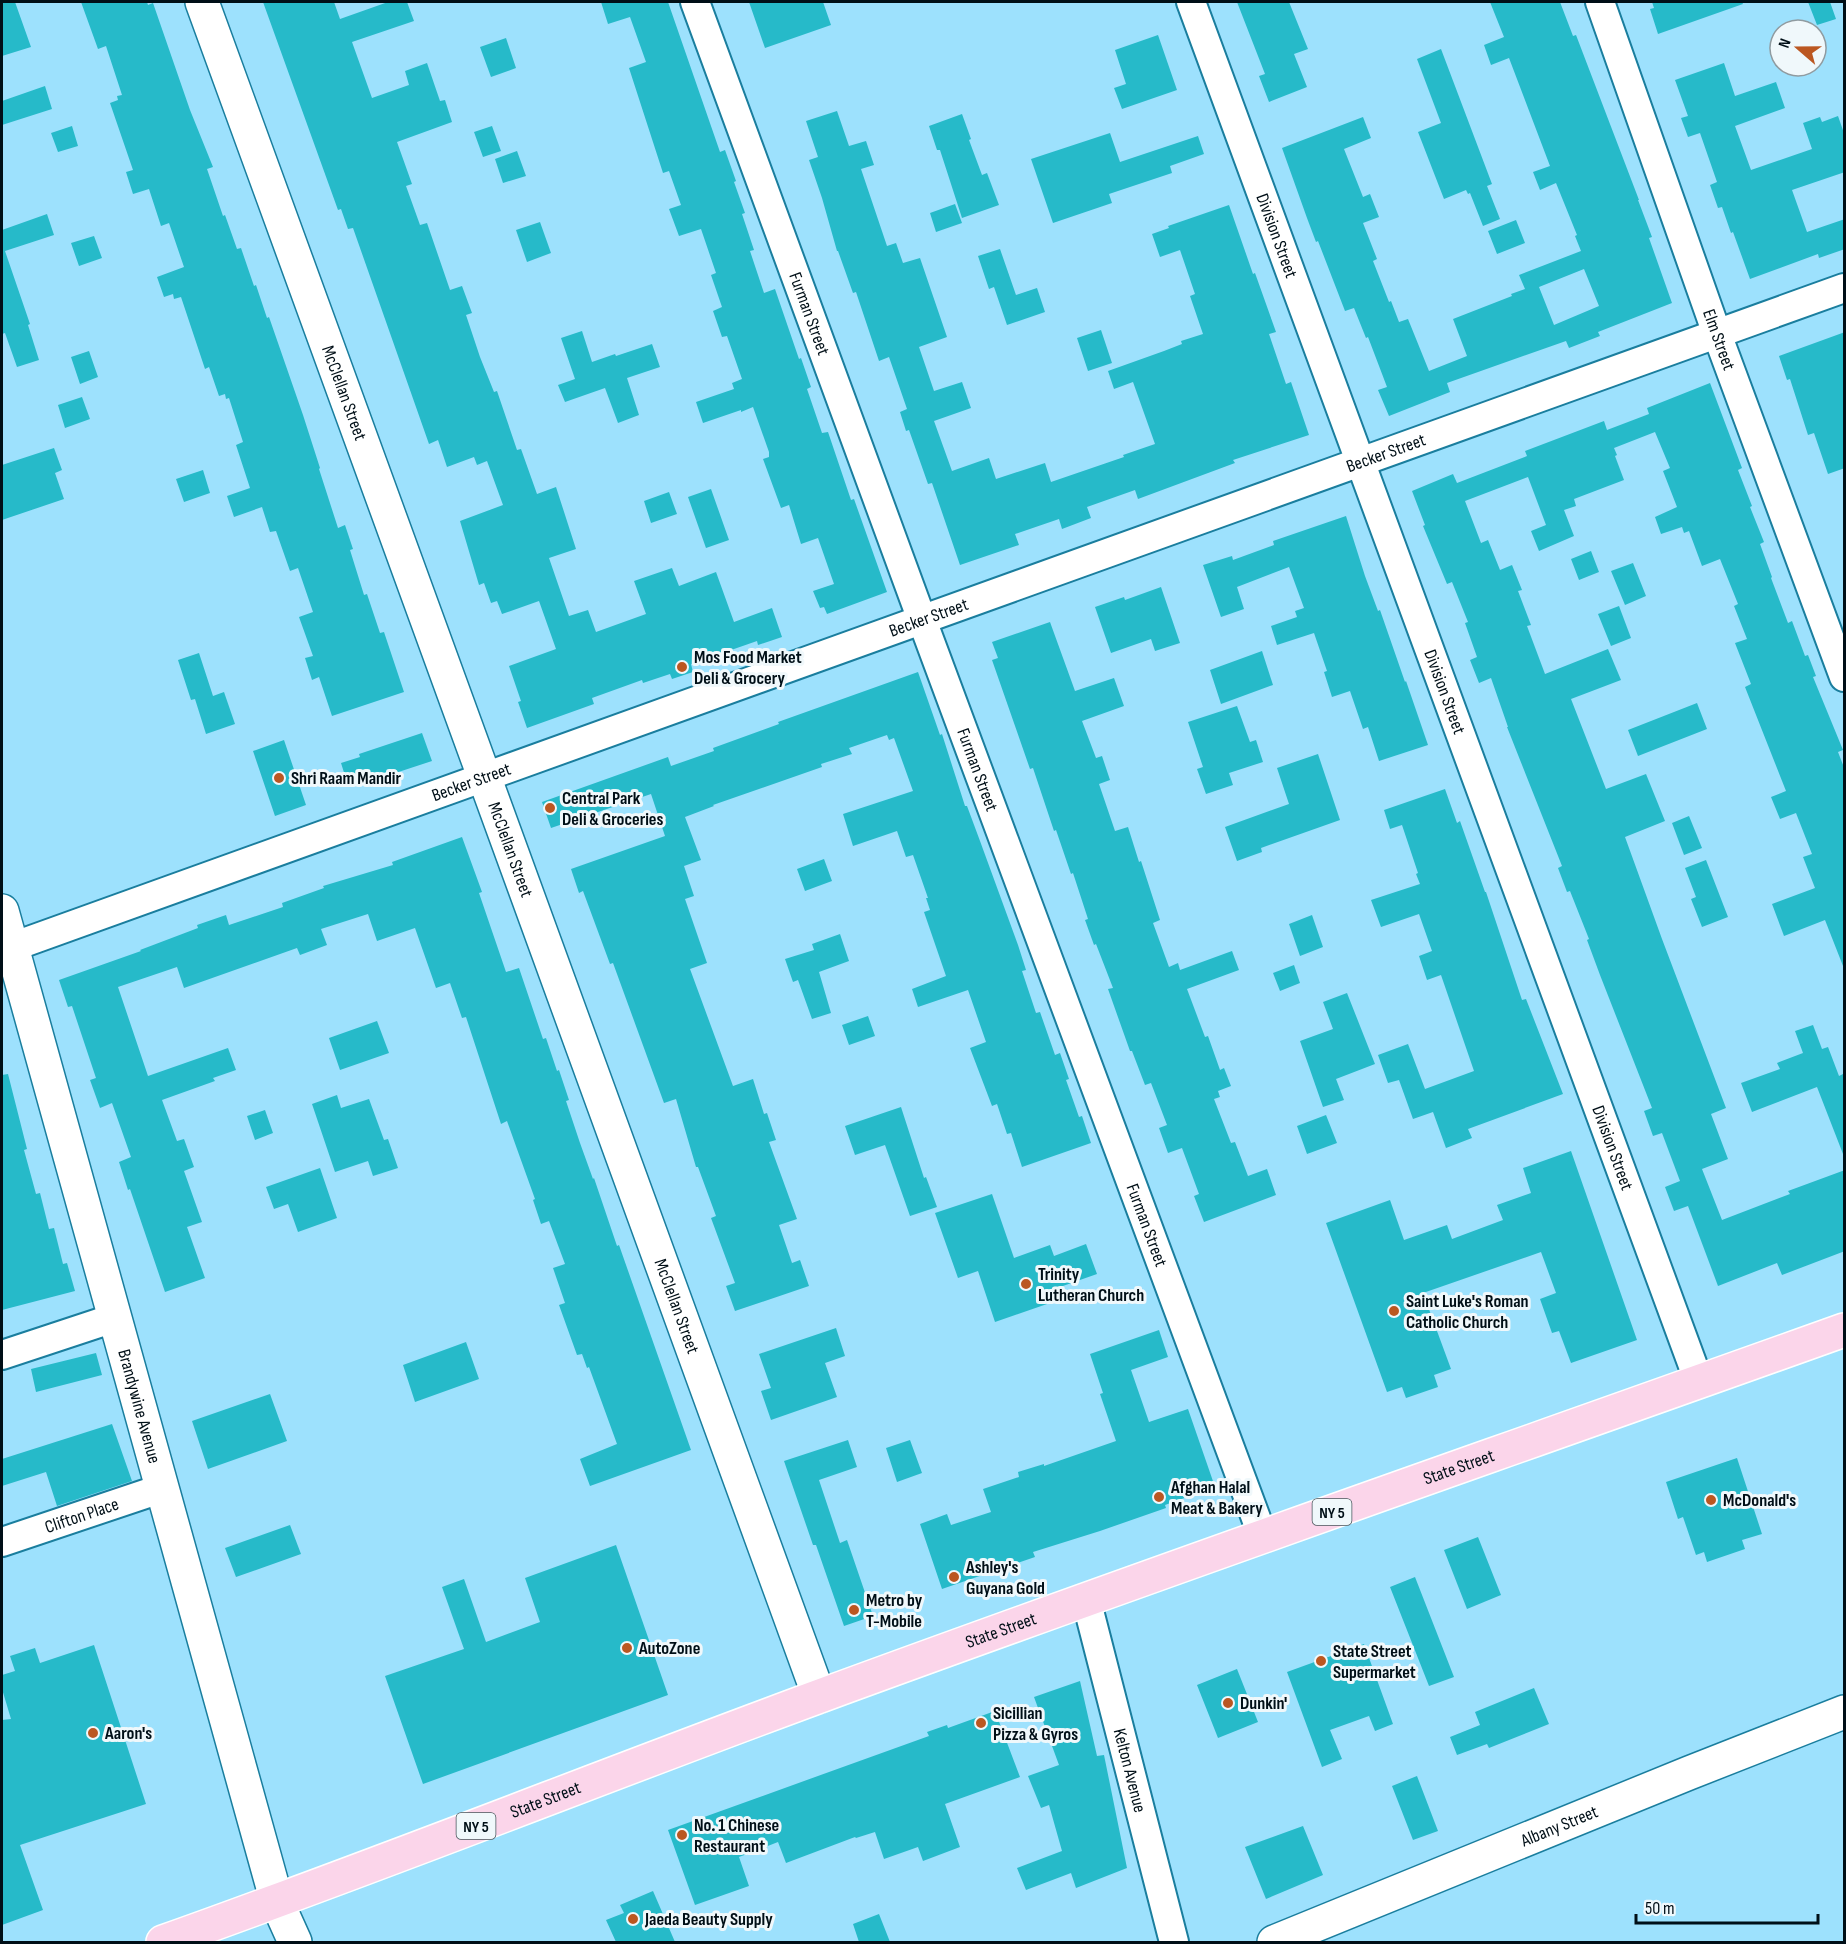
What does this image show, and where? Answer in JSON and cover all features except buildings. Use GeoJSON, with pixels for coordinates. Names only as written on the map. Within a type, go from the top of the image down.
{"type":"FeatureCollection","features":[{"type":"Feature","properties":{"kind":"main road","name":"State Street"},"geometry":{"type":"LineString","coordinates":[[163,1942],[277,1902],[819,1696],[1845,1330]]}},
{"type":"Feature","properties":{"kind":"street","name":"McClellan Street"},"geometry":{"type":"LineString","coordinates":[[202,2],[819,1696]]}},
{"type":"Feature","properties":{"kind":"street","name":"Furman Street"},"geometry":{"type":"LineString","coordinates":[[695,2],[1263,1537]]}},
{"type":"Feature","properties":{"kind":"street","name":"Division Street"},"geometry":{"type":"LineString","coordinates":[[1191,2],[1699,1382]]}},
{"type":"Feature","properties":{"kind":"street","name":"Elm Street"},"geometry":{"type":"LineString","coordinates":[[1600,2],[1717,334],[1845,676]]}},
{"type":"Feature","properties":{"kind":"street","name":"Becker Street"},"geometry":{"type":"LineString","coordinates":[[12,947],[1845,288]]}},
{"type":"Feature","properties":{"kind":"street","name":"Brandywine Avenue"},"geometry":{"type":"LineString","coordinates":[[2,911],[277,1902],[295,1942]]}},
{"type":"Feature","properties":{"kind":"street"},"geometry":{"type":"LineString","coordinates":[[2,1355],[114,1318]]}},
{"type":"Feature","properties":{"kind":"street","name":"Clifton Place"},"geometry":{"type":"LineString","coordinates":[[2,1542],[163,1488]]}},
{"type":"Feature","properties":{"kind":"street","name":"Kelton Avenue"},"geometry":{"type":"LineString","coordinates":[[1086,1599],[1174,1942]]}},
{"type":"Feature","properties":{"kind":"street","name":"Albany Street"},"geometry":{"type":"LineString","coordinates":[[1274,1942],[1845,1712]]}},
{"type":"Feature","properties":{"kind":"place","name":"Mos Food Market Deli & Grocery"},"geometry":{"type":"Point","coordinates":[682,667]}},
{"type":"Feature","properties":{"kind":"place","name":"Shri Raam Mandir"},"geometry":{"type":"Point","coordinates":[279,778]}},
{"type":"Feature","properties":{"kind":"place","name":"Central Park Deli & Groceries"},"geometry":{"type":"Point","coordinates":[550,808]}},
{"type":"Feature","properties":{"kind":"place","name":"Trinity Lutheran Church"},"geometry":{"type":"Point","coordinates":[1026,1284]}},
{"type":"Feature","properties":{"kind":"place","name":"Saint Luke's Roman Catholic Church"},"geometry":{"type":"Point","coordinates":[1394,1311]}},
{"type":"Feature","properties":{"kind":"place","name":"Afghan Halal Meat & Bakery"},"geometry":{"type":"Point","coordinates":[1159,1497]}},
{"type":"Feature","properties":{"kind":"place","name":"McDonald's"},"geometry":{"type":"Point","coordinates":[1711,1500]}},
{"type":"Feature","properties":{"kind":"place","name":"Ashley's Guyana Gold"},"geometry":{"type":"Point","coordinates":[954,1577]}},
{"type":"Feature","properties":{"kind":"place","name":"Metro by T-Mobile"},"geometry":{"type":"Point","coordinates":[854,1610]}},
{"type":"Feature","properties":{"kind":"place","name":"AutoZone"},"geometry":{"type":"Point","coordinates":[627,1648]}},
{"type":"Feature","properties":{"kind":"place","name":"State Street Supermarket"},"geometry":{"type":"Point","coordinates":[1321,1661]}},
{"type":"Feature","properties":{"kind":"place","name":"Dunkin'"},"geometry":{"type":"Point","coordinates":[1228,1703]}},
{"type":"Feature","properties":{"kind":"place","name":"Sicillian Pizza & Gyros"},"geometry":{"type":"Point","coordinates":[981,1723]}},
{"type":"Feature","properties":{"kind":"place","name":"Aaron's"},"geometry":{"type":"Point","coordinates":[93,1733]}},
{"type":"Feature","properties":{"kind":"place","name":"No. 1 Chinese Restaurant"},"geometry":{"type":"Point","coordinates":[682,1835]}},
{"type":"Feature","properties":{"kind":"place","name":"Jaeda Beauty Supply"},"geometry":{"type":"Point","coordinates":[633,1919]}}]}
